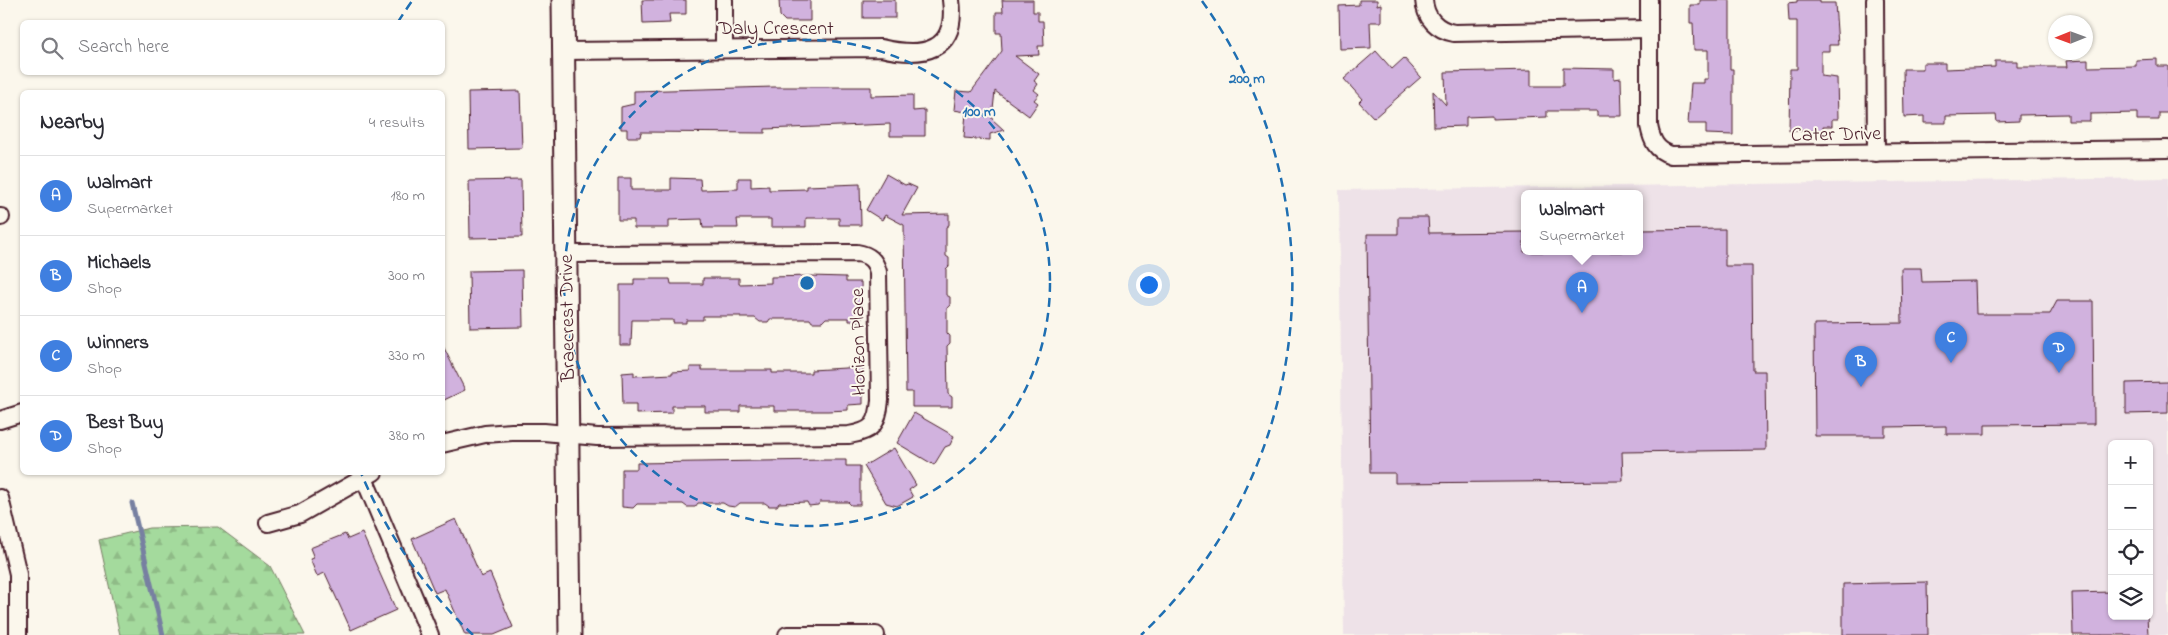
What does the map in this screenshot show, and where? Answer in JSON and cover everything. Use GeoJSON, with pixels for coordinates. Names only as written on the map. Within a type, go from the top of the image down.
{"type":"FeatureCollection","features":[{"type":"Feature","properties":{"kind":"street","name":"Braecrest Drive"},"geometry":{"type":"LineString","coordinates":[[562,0],[570,635]]}},
{"type":"Feature","properties":{"kind":"street"},"geometry":{"type":"LineString","coordinates":[[724,0],[724,49]]}},
{"type":"Feature","properties":{"kind":"street","name":"Daly Crescent"},"geometry":{"type":"LineString","coordinates":[[563,51],[881,48],[896,52],[927,52],[938,45],[948,33],[953,17],[951,0]]}},
{"type":"Feature","properties":{"kind":"street"},"geometry":{"type":"LineString","coordinates":[[1424,0],[1428,15],[1434,24],[1443,31],[1454,33],[1648,29]]}},
{"type":"Feature","properties":{"kind":"street","name":"Cater Drive"},"geometry":{"type":"LineString","coordinates":[[1649,0],[1649,126],[1651,137],[1662,152],[1678,156],[2168,149]]}},
{"type":"Feature","properties":{"kind":"street"},"geometry":{"type":"LineString","coordinates":[[1875,0],[1876,153]]}},
{"type":"Feature","properties":{"kind":"street","name":"Horizon Place"},"geometry":{"type":"LineString","coordinates":[[565,254],[856,253],[866,255],[876,264],[878,272],[880,400],[879,414],[874,424],[861,433],[849,435],[567,435]]}},
{"type":"Feature","properties":{"kind":"street"},"geometry":{"type":"LineString","coordinates":[[0,420],[20,414]]}},
{"type":"Feature","properties":{"kind":"street"},"geometry":{"type":"LineString","coordinates":[[445,443],[485,434],[512,432],[544,432],[567,435]]}},
{"type":"Feature","properties":{"kind":"street"},"geometry":{"type":"LineString","coordinates":[[268,523],[300,514],[369,475],[430,635]]}},
{"type":"Feature","properties":{"kind":"street"},"geometry":{"type":"LineString","coordinates":[[0,498],[18,574],[18,635]]}},
{"type":"Feature","properties":{"kind":"street"},"geometry":{"type":"LineString","coordinates":[[787,635],[876,635]]}},
{"type":"Feature","properties":{"kind":"shaded area"},"geometry":{"type":"Polygon","coordinates":[[[2168,178],[2168,635],[1344,635],[1339,190],[2168,178]]]}},
{"type":"Feature","properties":{"kind":"green space"},"geometry":{"type":"Polygon","coordinates":[[[218,527],[270,566],[305,635],[120,635],[99,540],[149,528],[218,527]]]}},
{"type":"Feature","properties":{"kind":"building"},"geometry":{"type":"Polygon","coordinates":[[[642,0],[686,0],[686,14],[669,14],[670,23],[643,24],[642,0]]]}},
{"type":"Feature","properties":{"kind":"building"},"geometry":{"type":"Polygon","coordinates":[[[779,0],[810,0],[810,21],[785,21],[780,16],[779,0]]]}},
{"type":"Feature","properties":{"kind":"building"},"geometry":{"type":"Polygon","coordinates":[[[863,0],[895,0],[895,18],[863,18],[863,0]]]}},
{"type":"Feature","properties":{"kind":"building"},"geometry":{"type":"Polygon","coordinates":[[[1002,0],[1033,0],[1033,12],[1038,12],[1038,21],[1043,21],[1044,46],[1038,46],[1039,55],[1015,56],[1039,74],[1034,81],[1038,84],[1034,90],[1039,94],[1034,100],[1038,103],[1029,116],[995,91],[992,119],[1004,130],[990,134],[990,140],[964,138],[966,112],[954,110],[956,91],[971,92],[1002,51],[1001,33],[996,33],[996,12],[1003,12],[1002,0]]]}},
{"type":"Feature","properties":{"kind":"building"},"geometry":{"type":"Polygon","coordinates":[[[1359,0],[1377,0],[1377,5],[1381,4],[1381,22],[1370,22],[1371,48],[1340,49],[1339,6],[1359,5],[1359,0]]]}},
{"type":"Feature","properties":{"kind":"building"},"geometry":{"type":"Polygon","coordinates":[[[1700,0],[1730,0],[1730,69],[1733,69],[1733,135],[1706,134],[1706,124],[1688,124],[1691,83],[1704,83],[1704,79],[1708,79],[1708,50],[1694,50],[1693,23],[1690,23],[1690,5],[1700,5],[1700,0]]]}},
{"type":"Feature","properties":{"kind":"building"},"geometry":{"type":"Polygon","coordinates":[[[1797,0],[1820,0],[1820,3],[1835,3],[1838,45],[1829,45],[1829,51],[1821,51],[1821,76],[1837,78],[1838,119],[1832,119],[1832,126],[1823,126],[1823,131],[1789,131],[1790,69],[1797,69],[1797,21],[1789,21],[1788,3],[1797,2],[1797,0]]]}},
{"type":"Feature","properties":{"kind":"building"},"geometry":{"type":"Polygon","coordinates":[[[1376,51],[1392,69],[1404,58],[1421,77],[1374,118],[1359,102],[1362,99],[1344,79],[1376,51]]]}},
{"type":"Feature","properties":{"kind":"building"},"geometry":{"type":"Polygon","coordinates":[[[2157,59],[2157,66],[2168,66],[2168,113],[2159,113],[2159,120],[2137,120],[2137,113],[2090,114],[2090,121],[2068,121],[2068,114],[2019,115],[2019,121],[1997,122],[1996,115],[1946,116],[1946,123],[1924,123],[1924,116],[1904,117],[1903,69],[1923,69],[1923,63],[1945,63],[1945,69],[1995,67],[1995,61],[2017,61],[2017,67],[2067,67],[2066,61],[2088,60],[2088,67],[2136,66],[2136,60],[2157,59]]]}},
{"type":"Feature","properties":{"kind":"building"},"geometry":{"type":"Polygon","coordinates":[[[1563,68],[1614,69],[1614,79],[1621,78],[1622,116],[1597,116],[1597,111],[1547,111],[1547,117],[1492,119],[1492,116],[1466,117],[1466,126],[1434,127],[1433,91],[1446,105],[1445,72],[1531,70],[1531,86],[1563,86],[1563,68]]]}},
{"type":"Feature","properties":{"kind":"building"},"geometry":{"type":"Polygon","coordinates":[[[774,87],[871,87],[871,96],[913,95],[913,111],[925,110],[925,136],[890,136],[890,124],[765,129],[765,133],[641,132],[640,137],[627,137],[627,129],[621,129],[621,107],[634,104],[634,91],[774,87]]]}},
{"type":"Feature","properties":{"kind":"building"},"geometry":{"type":"Polygon","coordinates":[[[520,91],[522,148],[469,149],[468,92],[520,91]]]}},
{"type":"Feature","properties":{"kind":"building"},"geometry":{"type":"Polygon","coordinates":[[[886,174],[905,185],[908,184],[917,188],[902,215],[949,214],[949,225],[946,227],[946,256],[949,258],[949,266],[946,269],[946,295],[950,297],[950,305],[947,308],[947,333],[950,336],[950,343],[947,346],[948,394],[952,397],[952,407],[912,407],[912,392],[906,392],[904,225],[885,215],[882,220],[866,210],[886,174]]]}},
{"type":"Feature","properties":{"kind":"building"},"geometry":{"type":"Polygon","coordinates":[[[618,178],[631,178],[631,190],[671,190],[671,178],[700,179],[701,190],[738,189],[738,178],[751,178],[751,187],[769,186],[769,190],[807,189],[807,186],[860,184],[861,225],[839,225],[839,218],[806,218],[806,227],[771,227],[771,219],[737,219],[738,228],[703,228],[702,219],[669,220],[669,228],[634,228],[634,220],[618,220],[618,178]]]}},
{"type":"Feature","properties":{"kind":"building"},"geometry":{"type":"Polygon","coordinates":[[[521,180],[522,237],[470,238],[469,181],[521,180]]]}},
{"type":"Feature","properties":{"kind":"building"},"geometry":{"type":"Polygon","coordinates":[[[1398,217],[1428,217],[1429,233],[1521,232],[1521,255],[1643,255],[1643,230],[1725,229],[1725,266],[1752,266],[1753,371],[1765,371],[1766,450],[1622,452],[1623,481],[1395,483],[1395,473],[1370,473],[1367,234],[1398,234],[1398,217]]]}},
{"type":"Feature","properties":{"kind":"building"},"geometry":{"type":"Polygon","coordinates":[[[1901,268],[1921,268],[1922,282],[1975,281],[1976,314],[2050,314],[2057,301],[2093,301],[2094,424],[1985,425],[1985,434],[1946,434],[1946,426],[1885,427],[1885,436],[1815,436],[1814,324],[1902,323],[1901,268]]]}},
{"type":"Feature","properties":{"kind":"building"},"geometry":{"type":"Polygon","coordinates":[[[522,270],[523,327],[470,328],[469,271],[522,270]]]}},
{"type":"Feature","properties":{"kind":"building"},"geometry":{"type":"Polygon","coordinates":[[[771,277],[846,277],[846,282],[861,282],[862,321],[849,321],[849,318],[826,318],[822,322],[812,322],[810,319],[770,319],[768,322],[760,322],[755,318],[741,318],[741,316],[703,316],[703,320],[686,320],[686,323],[673,323],[673,320],[632,320],[631,345],[620,345],[620,285],[634,285],[634,279],[670,279],[671,284],[703,284],[703,278],[739,278],[739,284],[771,283],[771,277]]]}},
{"type":"Feature","properties":{"kind":"building"},"geometry":{"type":"Polygon","coordinates":[[[445,350],[465,390],[445,400],[445,350]]]}},
{"type":"Feature","properties":{"kind":"building"},"geometry":{"type":"Polygon","coordinates":[[[690,367],[702,367],[702,370],[772,370],[772,373],[811,373],[811,370],[863,367],[863,404],[848,405],[848,410],[828,411],[774,411],[774,406],[740,406],[740,412],[705,412],[705,406],[672,406],[672,413],[636,414],[636,404],[623,404],[622,373],[634,372],[634,376],[672,374],[672,372],[690,371],[690,367]]]}},
{"type":"Feature","properties":{"kind":"building"},"geometry":{"type":"Polygon","coordinates":[[[2168,382],[2168,413],[2126,414],[2126,383],[2168,382]]]}},
{"type":"Feature","properties":{"kind":"building"},"geometry":{"type":"Polygon","coordinates":[[[914,413],[954,436],[950,445],[945,447],[934,465],[897,443],[914,413]]]}},
{"type":"Feature","properties":{"kind":"building"},"geometry":{"type":"Polygon","coordinates":[[[894,448],[916,485],[909,490],[913,497],[897,506],[886,503],[864,466],[894,448]]]}},
{"type":"Feature","properties":{"kind":"building"},"geometry":{"type":"Polygon","coordinates":[[[846,460],[846,466],[860,466],[860,505],[851,505],[848,502],[820,502],[818,505],[809,506],[807,502],[779,503],[777,506],[769,506],[765,503],[740,503],[735,507],[723,503],[698,503],[695,507],[687,507],[683,504],[637,504],[633,508],[622,507],[622,469],[637,469],[637,463],[846,460]]]}},
{"type":"Feature","properties":{"kind":"building"},"geometry":{"type":"Polygon","coordinates":[[[456,519],[481,577],[490,573],[513,627],[494,635],[465,635],[445,589],[435,593],[412,539],[456,519]]]}},
{"type":"Feature","properties":{"kind":"building"},"geometry":{"type":"Polygon","coordinates":[[[362,533],[396,610],[351,630],[325,573],[317,576],[310,559],[314,558],[310,548],[345,534],[348,539],[362,533]]]}},
{"type":"Feature","properties":{"kind":"building"},"geometry":{"type":"Polygon","coordinates":[[[1927,582],[1928,635],[1843,635],[1843,584],[1927,582]]]}},
{"type":"Feature","properties":{"kind":"building"},"geometry":{"type":"Polygon","coordinates":[[[2108,592],[2108,620],[2147,620],[2148,635],[2073,635],[2072,593],[2108,592]]]}},
{"type":"Feature","properties":{"kind":"waterway"},"geometry":{"type":"LineString","coordinates":[[132,503],[163,635]]}},
{"type":"Feature","properties":{"kind":"place","name":"Walmart"},"geometry":{"type":"Point","coordinates":[1582,313]}},
{"type":"Feature","properties":{"kind":"place","name":"Winners"},"geometry":{"type":"Point","coordinates":[1951,363]}},
{"type":"Feature","properties":{"kind":"place","name":"Best Buy"},"geometry":{"type":"Point","coordinates":[2059,373]}},
{"type":"Feature","properties":{"kind":"place","name":"Michaels"},"geometry":{"type":"Point","coordinates":[1861,387]}}]}
